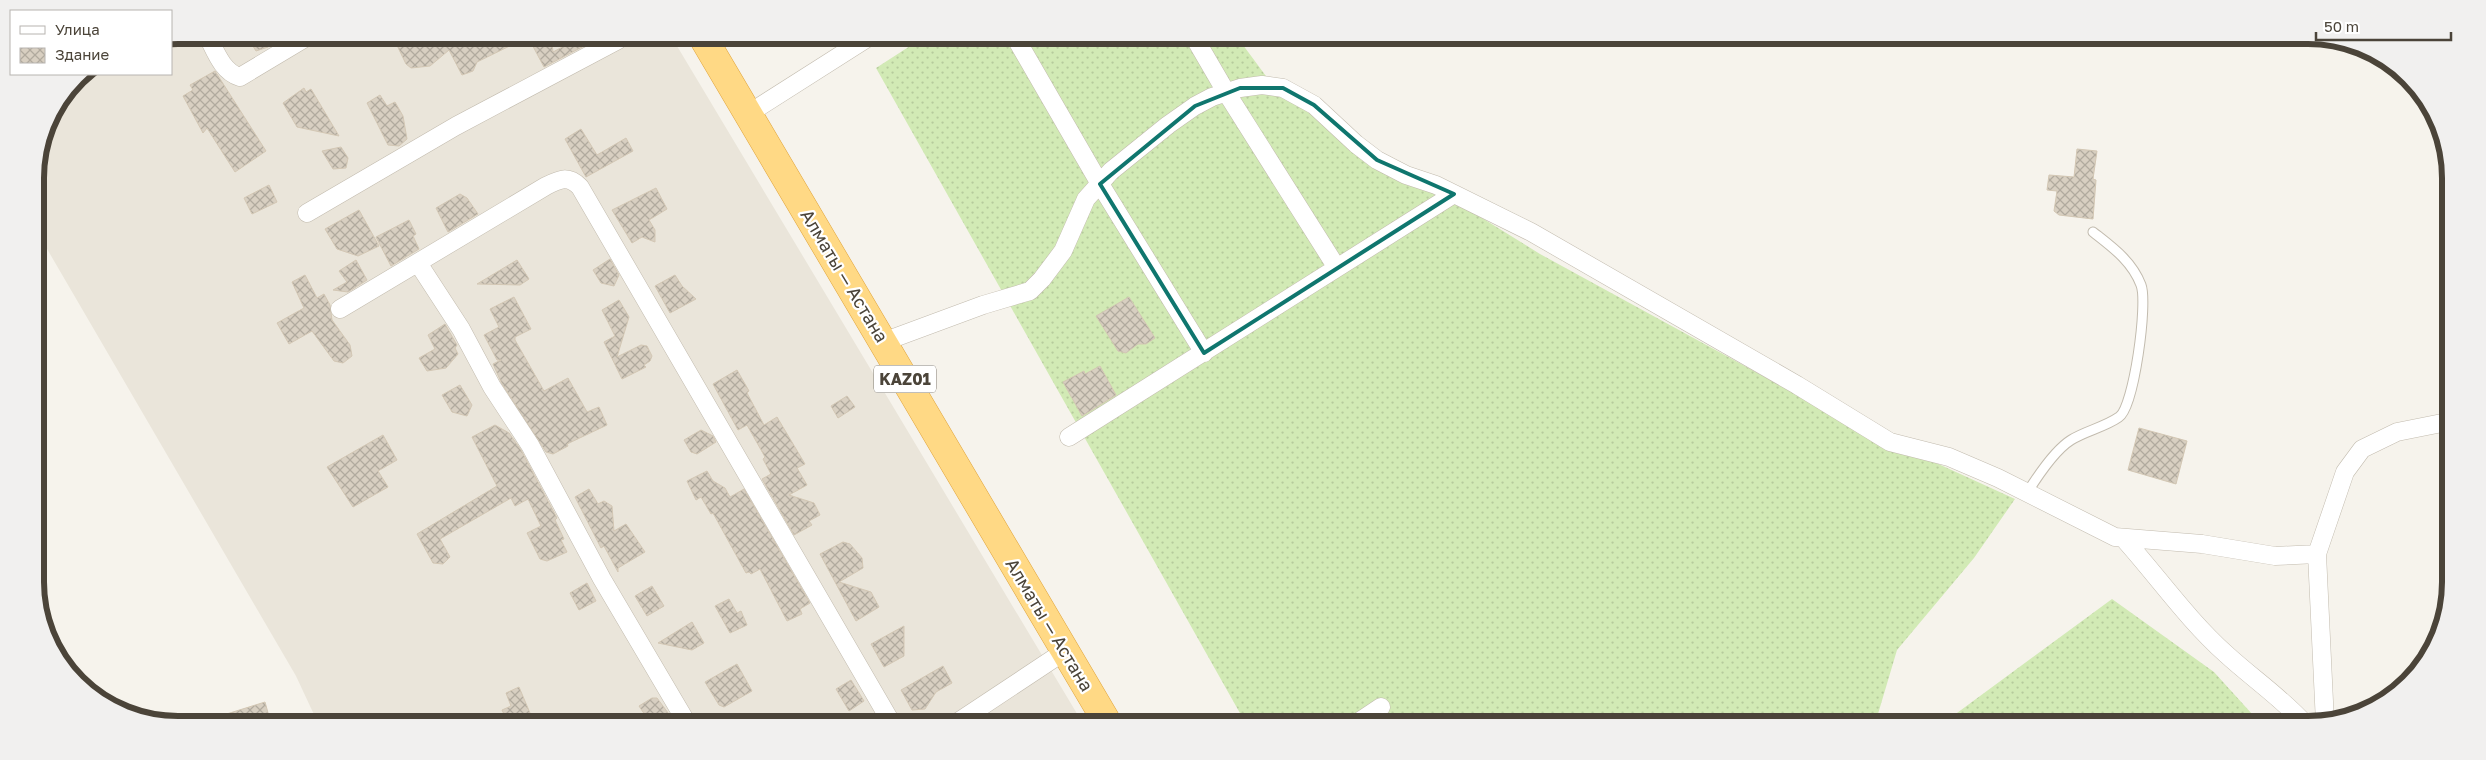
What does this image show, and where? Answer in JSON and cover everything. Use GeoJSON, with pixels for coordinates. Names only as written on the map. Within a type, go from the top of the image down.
{"type":"FeatureCollection","features":[{"type":"Feature","properties":{"kind":"highway","name":"Алматы — Астана"},"geometry":{"type":"LineString","coordinates":[[707,44],[1103,716]]}},
{"type":"Feature","properties":{"kind":"street"},"geometry":{"type":"LineString","coordinates":[[212,44],[225,68],[233,75],[240,77],[295,44]]}},
{"type":"Feature","properties":{"kind":"street"},"geometry":{"type":"LineString","coordinates":[[307,213],[465,121],[610,44]]}},
{"type":"Feature","properties":{"kind":"street"},"geometry":{"type":"LineString","coordinates":[[748,114],[857,44]]}},
{"type":"Feature","properties":{"kind":"street"},"geometry":{"type":"LineString","coordinates":[[1019,44],[1100,184],[1204,353]]}},
{"type":"Feature","properties":{"kind":"street"},"geometry":{"type":"LineString","coordinates":[[1198,44],[1226,92],[1338,268]]}},
{"type":"Feature","properties":{"kind":"street"},"geometry":{"type":"LineString","coordinates":[[882,342],[983,305],[1030,291],[1042,279],[1063,251],[1086,199],[1111,171],[1168,125],[1195,106],[1226,92],[1262,85],[1283,88],[1314,105],[1356,144],[1377,160],[1406,175],[1454,194],[1531,232],[1797,385],[1890,442],[1950,457],[1998,478],[2089,526],[2115,537],[2202,544],[2274,556],[2317,554]]}},
{"type":"Feature","properties":{"kind":"street"},"geometry":{"type":"LineString","coordinates":[[340,309],[561,178],[573,180],[580,186],[888,716]]}},
{"type":"Feature","properties":{"kind":"street"},"geometry":{"type":"LineString","coordinates":[[1070,437],[1454,194]]}},
{"type":"Feature","properties":{"kind":"street"},"geometry":{"type":"LineString","coordinates":[[418,263],[461,329],[492,387],[530,445],[602,579],[683,716]]}},
{"type":"Feature","properties":{"kind":"street"},"geometry":{"type":"LineString","coordinates":[[2325,715],[2317,554],[2345,472],[2362,449],[2397,432],[2442,423]]}},
{"type":"Feature","properties":{"kind":"street"},"geometry":{"type":"LineString","coordinates":[[2124,539],[2214,642],[2297,716]]}},
{"type":"Feature","properties":{"kind":"street"},"geometry":{"type":"LineString","coordinates":[[967,716],[1065,651]]}},
{"type":"Feature","properties":{"kind":"street"},"geometry":{"type":"LineString","coordinates":[[1367,716],[1382,706]]}},
{"type":"Feature","properties":{"kind":"lane"},"geometry":{"type":"LineString","coordinates":[[2027,493],[2041,473],[2069,441],[2119,417],[2125,410],[2130,395],[2142,334],[2142,287],[2136,272],[2116,249],[2093,232]]}},
{"type":"Feature","properties":{"kind":"highlighted area"},"geometry":{"type":"Polygon","coordinates":[[[1240,88],[1283,88],[1314,105],[1377,160],[1454,194],[1204,353],[1100,184],[1195,106],[1240,88]]]}},
{"type":"Feature","properties":{"kind":"shaded area"},"geometry":{"type":"Polygon","coordinates":[[[172,44],[676,44],[1078,716],[315,716],[296,676],[44,244],[45,161],[48,143],[66,104],[83,83],[92,75],[172,75],[172,44]]]}},
{"type":"Feature","properties":{"kind":"green space"},"geometry":{"type":"Polygon","coordinates":[[[913,44],[1243,44],[1277,91],[1540,254],[1851,424],[2015,499],[1974,558],[1897,650],[1877,716],[1242,716],[876,68],[913,44]]]}},
{"type":"Feature","properties":{"kind":"green space"},"geometry":{"type":"Polygon","coordinates":[[[2112,599],[2214,672],[2254,716],[1953,716],[2112,599]]]}},
{"type":"Feature","properties":{"kind":"building"},"geometry":{"type":"Polygon","coordinates":[[[252,44],[270,44],[268,47],[256,51],[252,44]]]}},
{"type":"Feature","properties":{"kind":"building"},"geometry":{"type":"Polygon","coordinates":[[[396,44],[514,44],[477,62],[473,71],[462,75],[449,50],[430,66],[411,68],[406,64],[396,44]]]}},
{"type":"Feature","properties":{"kind":"building"},"geometry":{"type":"Polygon","coordinates":[[[532,44],[552,44],[553,52],[568,44],[588,44],[544,67],[532,44]]]}},
{"type":"Feature","properties":{"kind":"building"},"geometry":{"type":"Polygon","coordinates":[[[215,71],[266,151],[235,172],[207,128],[203,133],[183,96],[193,90],[190,85],[215,71]]]}},
{"type":"Feature","properties":{"kind":"building"},"geometry":{"type":"Polygon","coordinates":[[[304,88],[306,92],[311,89],[339,136],[297,127],[283,103],[304,88]]]}},
{"type":"Feature","properties":{"kind":"building"},"geometry":{"type":"Polygon","coordinates":[[[380,95],[387,106],[395,102],[403,116],[407,139],[399,146],[388,145],[367,103],[380,95]]]}},
{"type":"Feature","properties":{"kind":"building"},"geometry":{"type":"Polygon","coordinates":[[[581,129],[597,155],[626,138],[633,151],[586,177],[565,139],[581,129]]]}},
{"type":"Feature","properties":{"kind":"building"},"geometry":{"type":"Polygon","coordinates":[[[341,147],[348,158],[346,168],[333,169],[322,151],[341,147]]]}},
{"type":"Feature","properties":{"kind":"building"},"geometry":{"type":"Polygon","coordinates":[[[2077,149],[2097,151],[2093,179],[2096,180],[2093,219],[2059,215],[2054,211],[2057,191],[2047,190],[2049,175],[2074,177],[2077,149]]]}},
{"type":"Feature","properties":{"kind":"building"},"geometry":{"type":"Polygon","coordinates":[[[269,185],[277,202],[252,214],[244,198],[269,185]]]}},
{"type":"Feature","properties":{"kind":"building"},"geometry":{"type":"Polygon","coordinates":[[[656,188],[667,209],[649,220],[655,230],[655,242],[642,237],[632,243],[612,210],[656,188]]]}},
{"type":"Feature","properties":{"kind":"building"},"geometry":{"type":"Polygon","coordinates":[[[460,194],[467,198],[478,214],[448,232],[436,208],[460,194]]]}},
{"type":"Feature","properties":{"kind":"building"},"geometry":{"type":"Polygon","coordinates":[[[359,210],[379,246],[358,256],[337,249],[325,229],[359,210]]]}},
{"type":"Feature","properties":{"kind":"building"},"geometry":{"type":"Polygon","coordinates":[[[409,220],[416,234],[413,236],[419,249],[391,266],[376,237],[409,220]]]}},
{"type":"Feature","properties":{"kind":"building"},"geometry":{"type":"Polygon","coordinates":[[[610,259],[619,275],[614,286],[601,283],[593,270],[610,259]]]}},
{"type":"Feature","properties":{"kind":"building"},"geometry":{"type":"Polygon","coordinates":[[[356,260],[367,280],[348,292],[333,290],[347,282],[339,271],[356,260]]]}},
{"type":"Feature","properties":{"kind":"building"},"geometry":{"type":"Polygon","coordinates":[[[517,260],[529,279],[520,285],[477,284],[517,260]]]}},
{"type":"Feature","properties":{"kind":"building"},"geometry":{"type":"Polygon","coordinates":[[[305,275],[317,298],[324,294],[330,305],[332,320],[350,345],[352,356],[343,363],[334,361],[312,331],[289,344],[277,323],[304,308],[292,282],[305,275]]]}},
{"type":"Feature","properties":{"kind":"building"},"geometry":{"type":"Polygon","coordinates":[[[675,275],[682,286],[696,299],[670,313],[655,286],[675,275]]]}},
{"type":"Feature","properties":{"kind":"building"},"geometry":{"type":"Polygon","coordinates":[[[514,297],[531,329],[515,337],[515,340],[544,391],[568,378],[587,412],[599,407],[607,425],[567,444],[568,446],[553,454],[546,452],[502,384],[493,364],[501,360],[497,360],[484,335],[499,327],[490,309],[514,297]]]}},
{"type":"Feature","properties":{"kind":"building"},"geometry":{"type":"Polygon","coordinates":[[[1129,297],[1155,338],[1146,344],[1138,344],[1126,353],[1118,351],[1096,316],[1129,297]]]}},
{"type":"Feature","properties":{"kind":"building"},"geometry":{"type":"Polygon","coordinates":[[[619,300],[629,317],[617,357],[641,345],[647,346],[652,356],[650,361],[644,365],[646,367],[622,379],[604,342],[615,336],[602,310],[619,300]]]}},
{"type":"Feature","properties":{"kind":"building"},"geometry":{"type":"Polygon","coordinates":[[[445,324],[457,345],[455,348],[458,354],[446,368],[427,371],[419,358],[435,349],[428,335],[445,324]]]}},
{"type":"Feature","properties":{"kind":"building"},"geometry":{"type":"Polygon","coordinates":[[[1100,366],[1116,395],[1082,416],[1063,382],[1084,371],[1085,374],[1100,366]]]}},
{"type":"Feature","properties":{"kind":"building"},"geometry":{"type":"Polygon","coordinates":[[[737,370],[749,391],[747,393],[764,425],[777,417],[805,464],[797,468],[807,485],[789,495],[814,503],[820,515],[809,521],[812,525],[794,535],[762,479],[771,474],[763,459],[765,457],[747,425],[738,430],[713,384],[737,370]]]}},
{"type":"Feature","properties":{"kind":"building"},"geometry":{"type":"Polygon","coordinates":[[[460,385],[472,405],[467,416],[452,412],[442,395],[460,385]]]}},
{"type":"Feature","properties":{"kind":"building"},"geometry":{"type":"Polygon","coordinates":[[[847,396],[855,407],[838,418],[831,406],[847,396]]]}},
{"type":"Feature","properties":{"kind":"building"},"geometry":{"type":"Polygon","coordinates":[[[495,425],[509,433],[521,450],[557,518],[555,520],[564,539],[561,540],[567,552],[547,561],[540,559],[527,533],[541,526],[528,499],[515,506],[511,498],[440,539],[450,557],[443,564],[433,563],[417,534],[497,486],[472,437],[495,425]]]}},
{"type":"Feature","properties":{"kind":"building"},"geometry":{"type":"Polygon","coordinates":[[[2139,428],[2187,441],[2176,484],[2128,470],[2139,428]]]}},
{"type":"Feature","properties":{"kind":"building"},"geometry":{"type":"Polygon","coordinates":[[[701,430],[713,436],[716,442],[697,454],[691,452],[684,440],[701,430]]]}},
{"type":"Feature","properties":{"kind":"building"},"geometry":{"type":"Polygon","coordinates":[[[383,435],[397,460],[378,471],[388,487],[353,507],[327,467],[383,435]]]}},
{"type":"Feature","properties":{"kind":"building"},"geometry":{"type":"Polygon","coordinates":[[[707,471],[713,481],[725,488],[730,497],[744,489],[810,603],[800,609],[802,614],[787,621],[760,569],[751,574],[749,572],[746,573],[713,513],[711,514],[701,497],[696,500],[687,481],[707,471]]]}},
{"type":"Feature","properties":{"kind":"building"},"geometry":{"type":"Polygon","coordinates":[[[589,489],[598,504],[604,501],[612,506],[614,531],[626,524],[645,552],[618,568],[618,572],[604,546],[601,548],[575,497],[589,489]]]}},
{"type":"Feature","properties":{"kind":"building"},"geometry":{"type":"Polygon","coordinates":[[[843,542],[850,544],[862,558],[863,568],[839,582],[871,592],[879,607],[856,621],[820,554],[843,542]]]}},
{"type":"Feature","properties":{"kind":"building"},"geometry":{"type":"Polygon","coordinates":[[[587,583],[596,601],[579,610],[570,593],[587,583]]]}},
{"type":"Feature","properties":{"kind":"building"},"geometry":{"type":"Polygon","coordinates":[[[652,586],[664,606],[647,616],[635,596],[652,586]]]}},
{"type":"Feature","properties":{"kind":"building"},"geometry":{"type":"Polygon","coordinates":[[[729,599],[737,613],[741,611],[747,625],[730,633],[715,606],[729,599]]]}},
{"type":"Feature","properties":{"kind":"building"},"geometry":{"type":"Polygon","coordinates":[[[692,622],[704,643],[692,650],[658,643],[692,622]]]}},
{"type":"Feature","properties":{"kind":"building"},"geometry":{"type":"Polygon","coordinates":[[[904,626],[904,656],[884,667],[871,644],[904,626]]]}},
{"type":"Feature","properties":{"kind":"building"},"geometry":{"type":"Polygon","coordinates":[[[737,664],[752,691],[724,707],[719,705],[705,682],[737,664]]]}},
{"type":"Feature","properties":{"kind":"building"},"geometry":{"type":"Polygon","coordinates":[[[943,666],[952,683],[936,692],[925,709],[912,710],[901,690],[943,666]]]}},
{"type":"Feature","properties":{"kind":"building"},"geometry":{"type":"Polygon","coordinates":[[[851,680],[864,701],[849,711],[836,689],[851,680]]]}},
{"type":"Feature","properties":{"kind":"building"},"geometry":{"type":"Polygon","coordinates":[[[519,687],[530,713],[521,716],[505,716],[502,710],[511,706],[506,693],[519,687]]]}},
{"type":"Feature","properties":{"kind":"building"},"geometry":{"type":"Polygon","coordinates":[[[652,698],[657,698],[670,716],[646,716],[639,706],[652,698]]]}},
{"type":"Feature","properties":{"kind":"building"},"geometry":{"type":"Polygon","coordinates":[[[265,702],[269,716],[220,716],[265,702]]]}}]}
